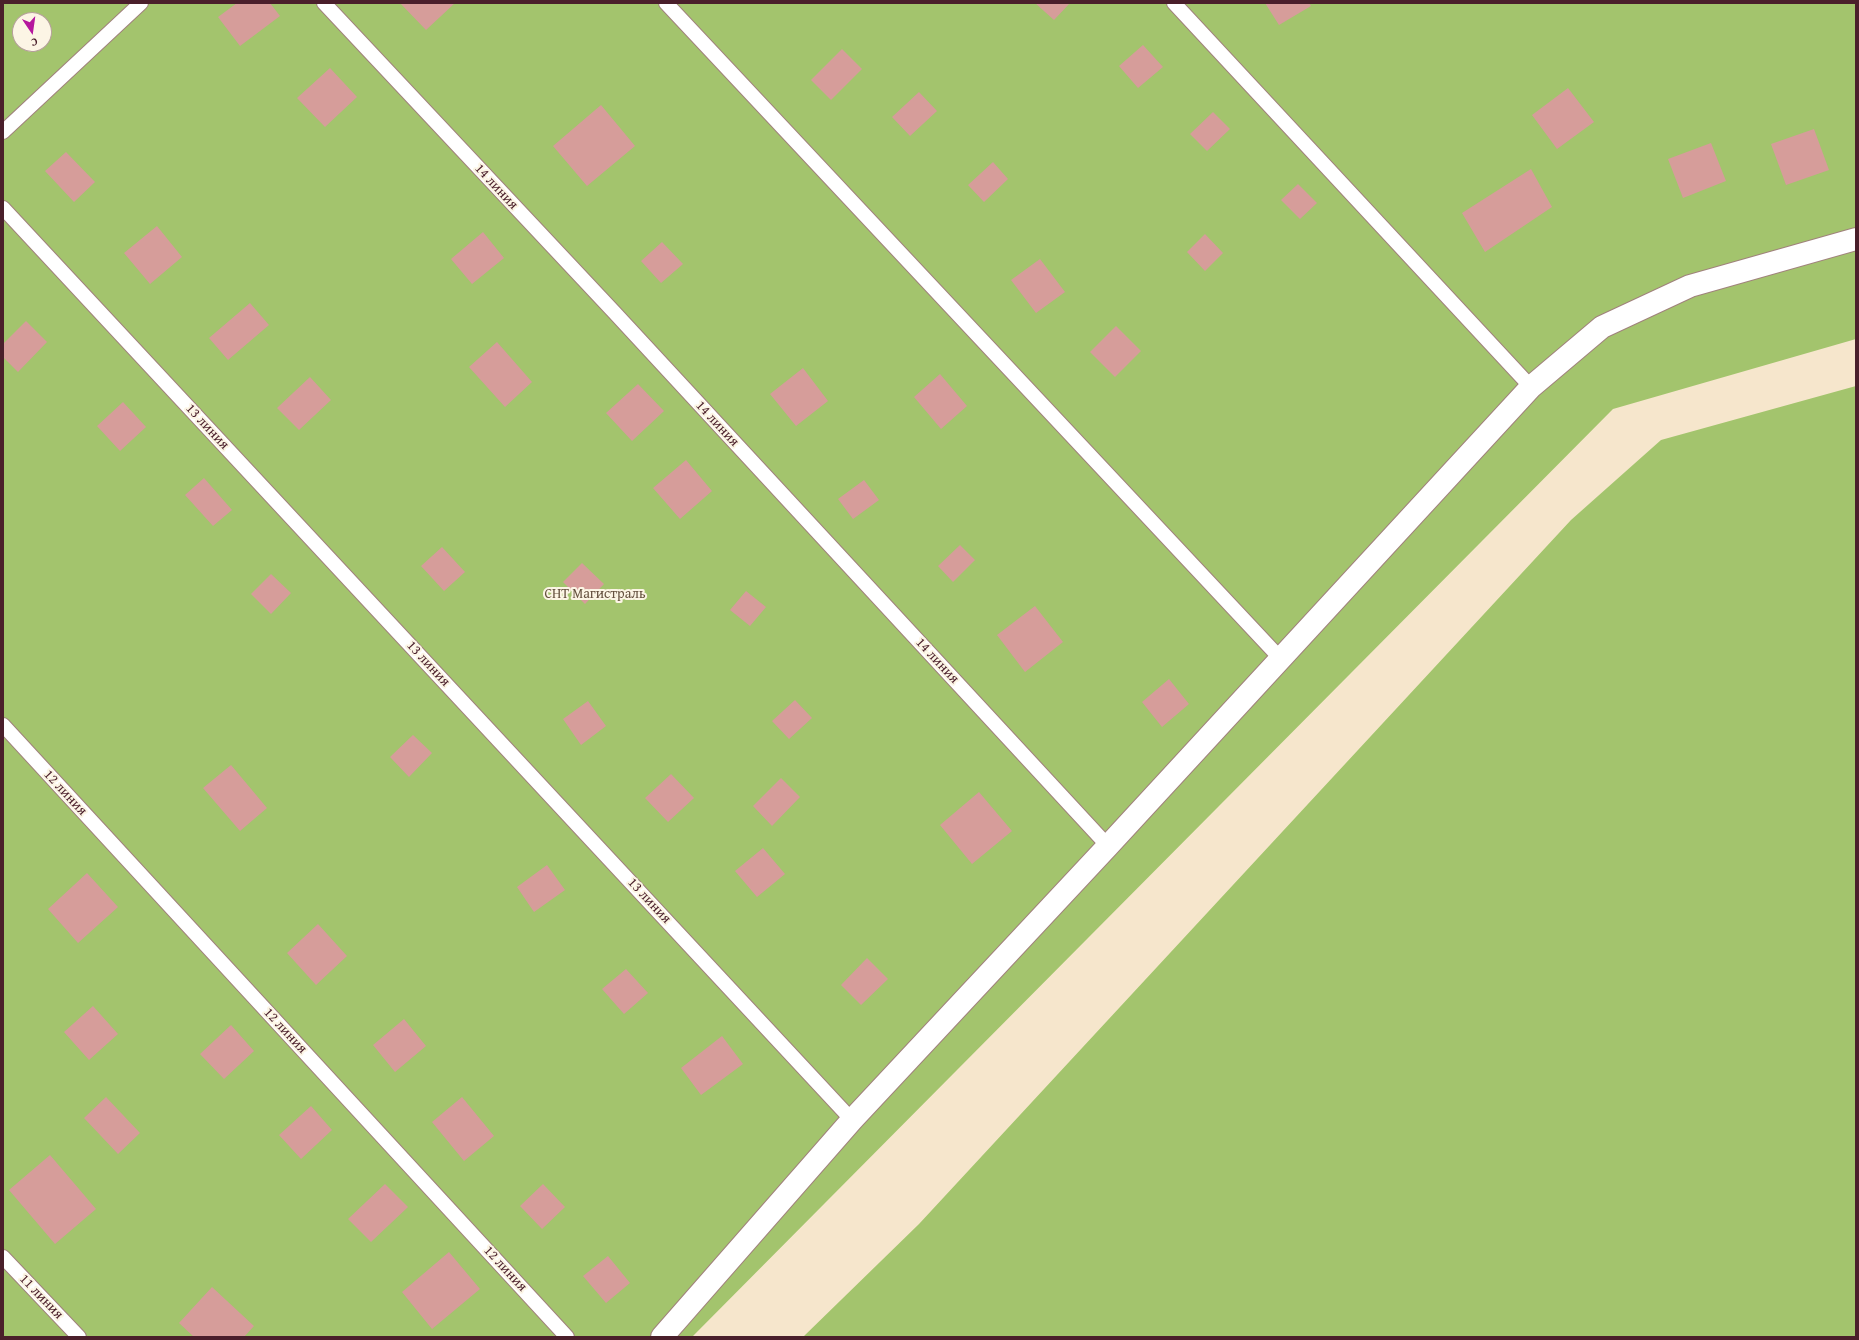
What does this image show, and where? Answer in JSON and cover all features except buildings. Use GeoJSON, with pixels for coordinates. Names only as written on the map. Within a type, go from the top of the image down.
{"type":"FeatureCollection","features":[{"type":"Feature","properties":{"kind":"street"},"geometry":{"type":"LineString","coordinates":[[662,1337],[852,1120],[1108,846],[1531,386],[1602,327],[1690,286],[1856,239]]}},
{"type":"Feature","properties":{"kind":"lane"},"geometry":{"type":"LineString","coordinates":[[3,132],[141,3]]}},
{"type":"Feature","properties":{"kind":"lane","name":"14 линия"},"geometry":{"type":"LineString","coordinates":[[324,3],[1108,846]]}},
{"type":"Feature","properties":{"kind":"lane"},"geometry":{"type":"LineString","coordinates":[[666,3],[1280,658]]}},
{"type":"Feature","properties":{"kind":"lane"},"geometry":{"type":"LineString","coordinates":[[1174,3],[1531,386]]}},
{"type":"Feature","properties":{"kind":"lane","name":"13 линия"},"geometry":{"type":"LineString","coordinates":[[3,208],[852,1120]]}},
{"type":"Feature","properties":{"kind":"lane","name":"12 линия"},"geometry":{"type":"LineString","coordinates":[[3,725],[567,1337]]}},
{"type":"Feature","properties":{"kind":"lane","name":"11 линия"},"geometry":{"type":"LineString","coordinates":[[3,1257],[79,1337]]}},
{"type":"Feature","properties":{"kind":"green space","name":"СНТ Магистраль"},"geometry":{"type":"Polygon","coordinates":[[[3,3],[1856,3],[1856,339],[1613,409],[692,1337],[3,1337],[3,3]]]}},
{"type":"Feature","properties":{"kind":"green space"},"geometry":{"type":"Polygon","coordinates":[[[1856,386],[1856,1337],[803,1337],[919,1224],[1571,520],[1661,440],[1856,386]]]}}]}
